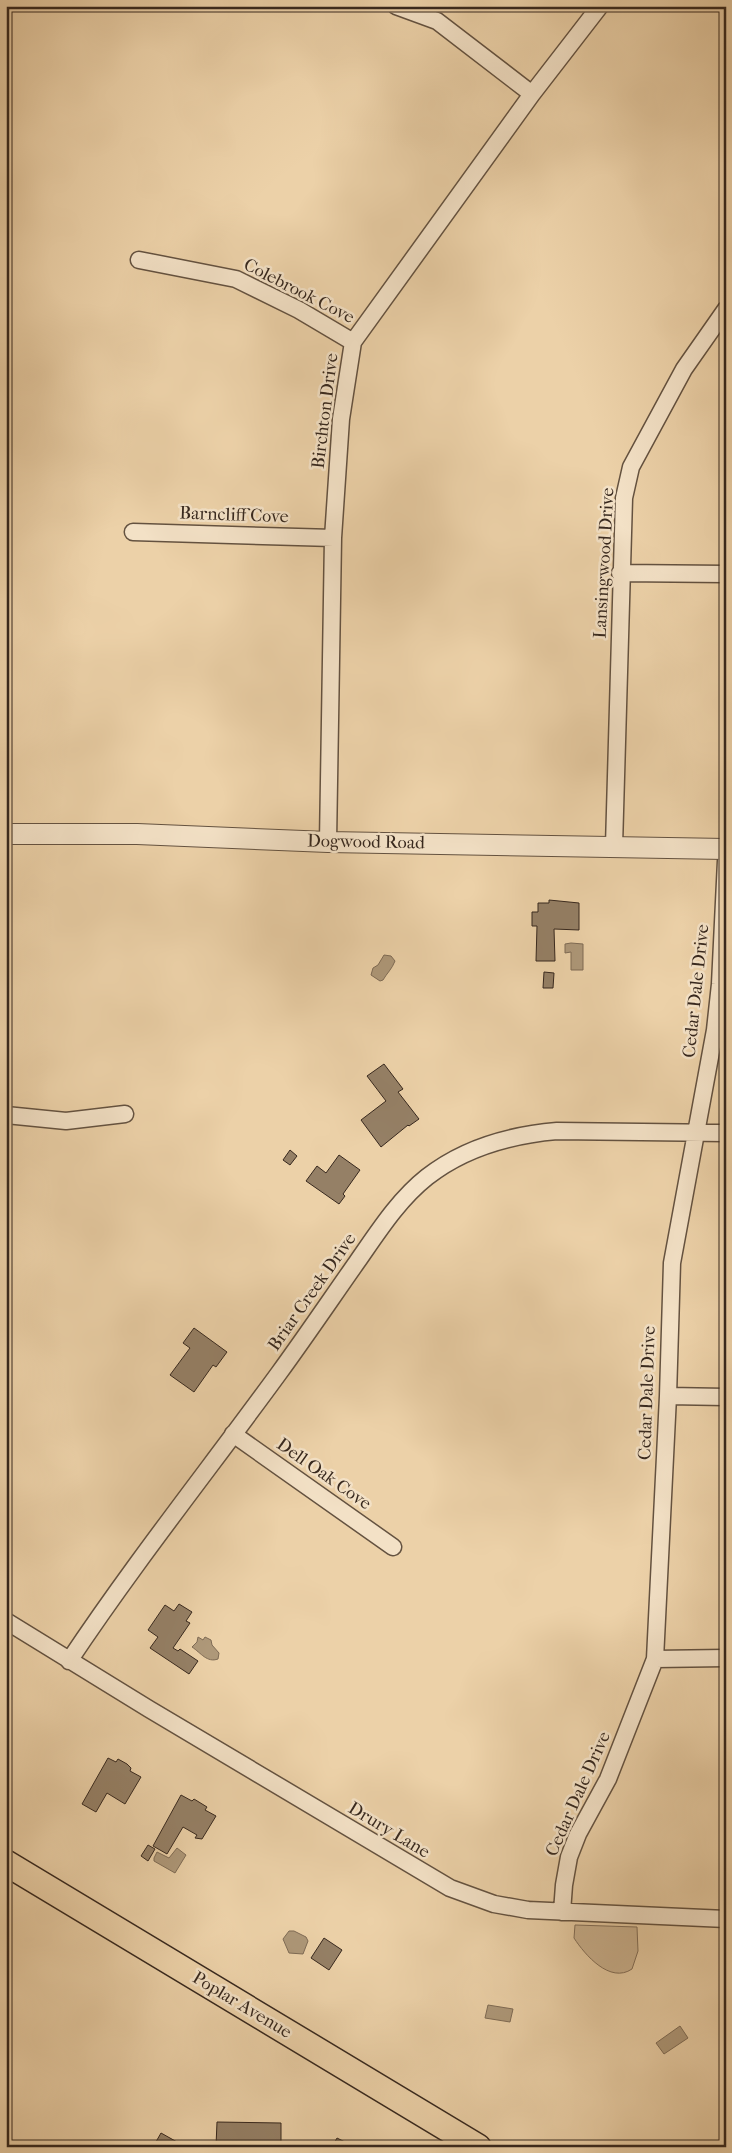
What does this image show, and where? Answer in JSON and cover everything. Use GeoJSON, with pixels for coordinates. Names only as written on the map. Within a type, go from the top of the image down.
{"type":"FeatureCollection","features":[{"type":"Feature","properties":{"kind":"main road","name":"Poplar Avenue"},"geometry":{"type":"LineString","coordinates":[[6,1863],[478,2147]]}},
{"type":"Feature","properties":{"kind":"street"},"geometry":{"type":"LineString","coordinates":[[396,6],[437,21],[532,94]]}},
{"type":"Feature","properties":{"kind":"street","name":"Birchton Drive"},"geometry":{"type":"LineString","coordinates":[[328,842],[333,538],[341,419],[354,342],[532,94],[600,6]]}},
{"type":"Feature","properties":{"kind":"street","name":"Colebrook Cove"},"geometry":{"type":"LineString","coordinates":[[139,260],[236,279],[299,310],[354,342]]}},
{"type":"Feature","properties":{"kind":"street","name":"Lansingwood Drive"},"geometry":{"type":"LineString","coordinates":[[614,846],[620,573],[624,498],[631,467],[684,369],[726,309]]}},
{"type":"Feature","properties":{"kind":"street","name":"Barncliff Cove"},"geometry":{"type":"LineString","coordinates":[[133,532],[333,538]]}},
{"type":"Feature","properties":{"kind":"street"},"geometry":{"type":"LineString","coordinates":[[620,573],[726,574]]}},
{"type":"Feature","properties":{"kind":"street","name":"Dogwood Road"},"geometry":{"type":"LineString","coordinates":[[6,834],[137,834],[328,842],[726,849]]}},
{"type":"Feature","properties":{"kind":"street","name":"Cedar Dale Drive"},"geometry":{"type":"LineString","coordinates":[[562,1912],[569,1857],[578,1834],[608,1779],[655,1659],[668,1396],[672,1263],[715,1030],[720,984],[726,861]]}},
{"type":"Feature","properties":{"kind":"street"},"geometry":{"type":"LineString","coordinates":[[6,1115],[66,1121],[125,1114]]}},
{"type":"Feature","properties":{"kind":"street","name":"Briar Creek Drive"},"geometry":{"type":"LineString","coordinates":[[70,1661],[106,1606],[403,1199],[441,1167],[469,1152],[504,1139],[532,1133],[557,1131],[726,1134]]}},
{"type":"Feature","properties":{"kind":"street"},"geometry":{"type":"LineString","coordinates":[[668,1396],[726,1397]]}},
{"type":"Feature","properties":{"kind":"street","name":"Dell Oak Cove"},"geometry":{"type":"LineString","coordinates":[[233,1434],[393,1547]]}},
{"type":"Feature","properties":{"kind":"street","name":"Drury Lane"},"geometry":{"type":"LineString","coordinates":[[6,1621],[443,1885],[494,1904],[528,1910],[726,1918]]}},
{"type":"Feature","properties":{"kind":"street"},"geometry":{"type":"LineString","coordinates":[[655,1659],[726,1658]]}},
{"type":"Feature","properties":{"kind":"shaded area"},"geometry":{"type":"Polygon","coordinates":[[[565,944],[583,944],[583,970],[571,970],[571,952],[565,953],[565,944]]]}},
{"type":"Feature","properties":{"kind":"shaded area"},"geometry":{"type":"Polygon","coordinates":[[[384,955],[391,956],[395,961],[383,980],[380,981],[371,975],[373,968],[378,965],[384,955]]]}},
{"type":"Feature","properties":{"kind":"shaded area"},"geometry":{"type":"Polygon","coordinates":[[[198,1637],[203,1640],[205,1637],[211,1640],[212,1645],[219,1653],[218,1659],[207,1659],[192,1647],[197,1642],[198,1637]]]}},
{"type":"Feature","properties":{"kind":"shaded area"},"geometry":{"type":"Polygon","coordinates":[[[177,1848],[186,1855],[175,1873],[154,1861],[157,1852],[169,1858],[177,1848]]]}},
{"type":"Feature","properties":{"kind":"shaded area"},"geometry":{"type":"Polygon","coordinates":[[[575,1925],[637,1927],[638,1951],[632,1969],[624,1973],[615,1973],[591,1959],[574,1938],[575,1925]]]}},
{"type":"Feature","properties":{"kind":"shaded area"},"geometry":{"type":"Polygon","coordinates":[[[289,1931],[294,1931],[306,1937],[308,1941],[303,1954],[289,1953],[283,1939],[289,1931]]]}},
{"type":"Feature","properties":{"kind":"shaded area"},"geometry":{"type":"Polygon","coordinates":[[[488,2005],[513,2009],[510,2022],[485,2018],[488,2005]]]}},
{"type":"Feature","properties":{"kind":"shaded area"},"geometry":{"type":"Polygon","coordinates":[[[680,2026],[688,2038],[664,2054],[656,2043],[680,2026]]]}},
{"type":"Feature","properties":{"kind":"building"},"geometry":{"type":"Polygon","coordinates":[[[549,900],[579,903],[579,930],[554,929],[555,961],[536,961],[537,926],[532,926],[532,912],[538,912],[538,903],[549,903],[549,900]]]}},
{"type":"Feature","properties":{"kind":"building"},"geometry":{"type":"Polygon","coordinates":[[[544,972],[554,973],[553,988],[543,988],[544,972]]]}},
{"type":"Feature","properties":{"kind":"building"},"geometry":{"type":"Polygon","coordinates":[[[384,1064],[403,1089],[398,1092],[419,1119],[408,1125],[381,1147],[361,1120],[386,1101],[367,1076],[384,1064]]]}},
{"type":"Feature","properties":{"kind":"building"},"geometry":{"type":"Polygon","coordinates":[[[290,1150],[297,1156],[290,1165],[283,1160],[290,1150]]]}},
{"type":"Feature","properties":{"kind":"building"},"geometry":{"type":"Polygon","coordinates":[[[339,1155],[360,1170],[343,1194],[345,1196],[339,1204],[306,1181],[317,1166],[326,1173],[339,1155]]]}},
{"type":"Feature","properties":{"kind":"building"},"geometry":{"type":"Polygon","coordinates":[[[194,1328],[227,1352],[216,1367],[213,1365],[194,1392],[170,1375],[190,1348],[183,1343],[194,1328]]]}},
{"type":"Feature","properties":{"kind":"building"},"geometry":{"type":"Polygon","coordinates":[[[179,1604],[192,1612],[186,1621],[190,1623],[173,1648],[178,1651],[180,1649],[198,1661],[189,1674],[150,1648],[158,1637],[148,1630],[165,1605],[174,1611],[179,1604]]]}},
{"type":"Feature","properties":{"kind":"building"},"geometry":{"type":"Polygon","coordinates":[[[108,1758],[116,1762],[118,1759],[127,1764],[131,1768],[130,1771],[141,1777],[125,1804],[107,1793],[96,1812],[82,1804],[108,1758]]]}},
{"type":"Feature","properties":{"kind":"building"},"geometry":{"type":"Polygon","coordinates":[[[181,1795],[192,1801],[194,1799],[207,1807],[205,1810],[216,1816],[202,1839],[195,1838],[197,1835],[183,1827],[167,1854],[153,1846],[181,1795]]]}},
{"type":"Feature","properties":{"kind":"building"},"geometry":{"type":"Polygon","coordinates":[[[148,1845],[155,1849],[148,1861],[141,1856],[148,1845]]]}},
{"type":"Feature","properties":{"kind":"building"},"geometry":{"type":"Polygon","coordinates":[[[324,1938],[342,1950],[329,1970],[311,1958],[324,1938]]]}},
{"type":"Feature","properties":{"kind":"building"},"geometry":{"type":"Polygon","coordinates":[[[217,2122],[281,2123],[281,2147],[216,2146],[217,2122]]]}},
{"type":"Feature","properties":{"kind":"building"},"geometry":{"type":"Polygon","coordinates":[[[161,2133],[186,2147],[153,2147],[161,2133]]]}},
{"type":"Feature","properties":{"kind":"building"},"geometry":{"type":"Polygon","coordinates":[[[337,2138],[353,2146],[353,2147],[332,2147],[337,2138]]]}}]}
